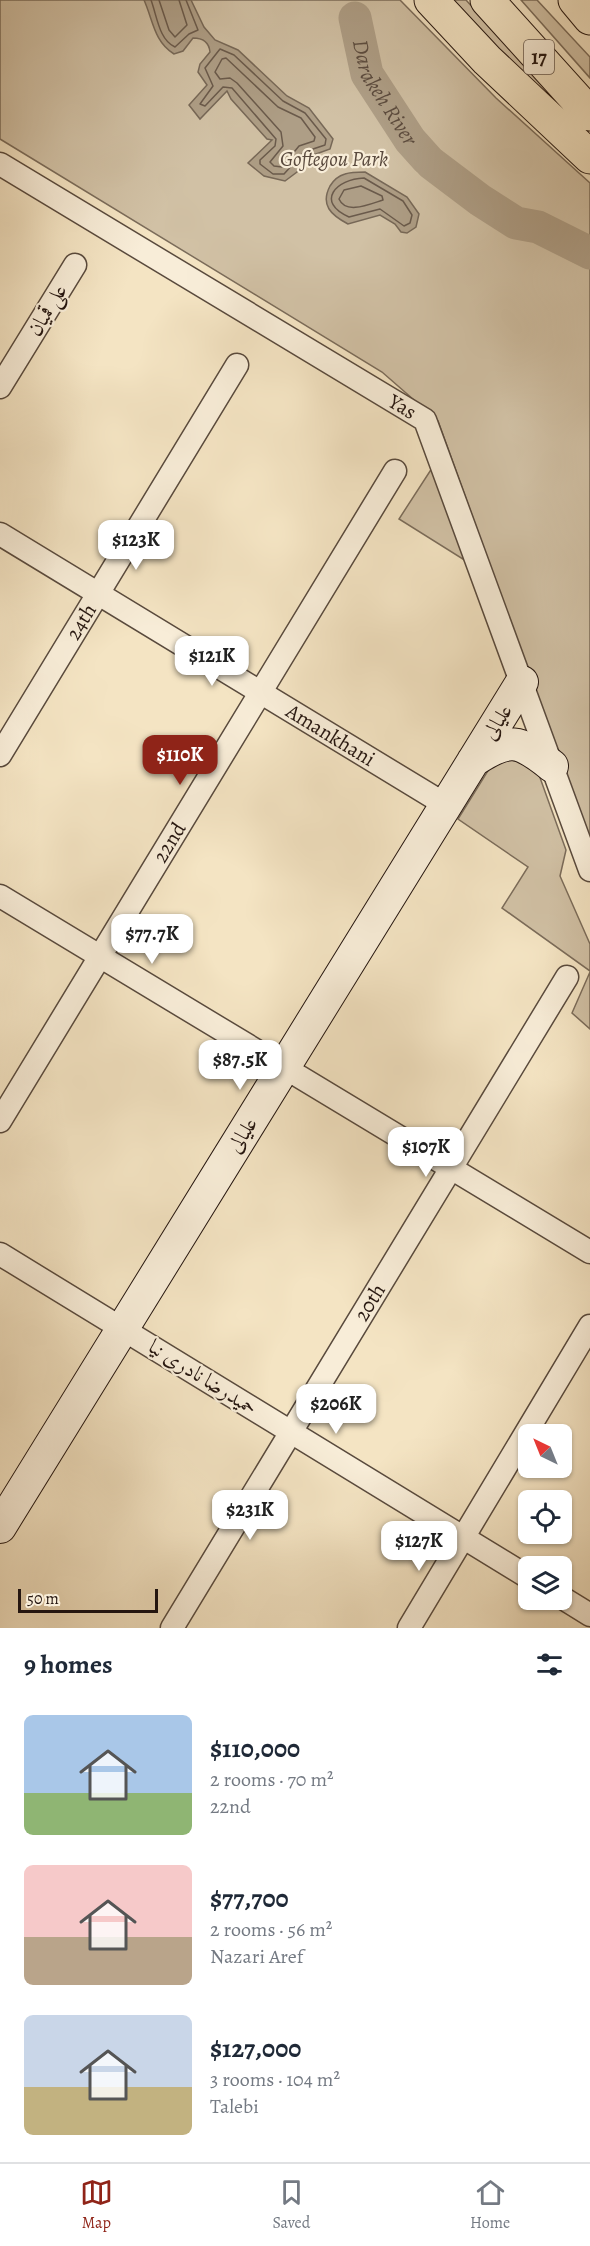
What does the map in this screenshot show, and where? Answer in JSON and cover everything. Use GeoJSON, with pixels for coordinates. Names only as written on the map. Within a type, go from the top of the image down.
{"type":"FeatureCollection","features":[{"type":"Feature","properties":{"kind":"highway"},"geometry":{"type":"LineString","coordinates":[[431,0],[487,60],[590,157]]}},
{"type":"Feature","properties":{"kind":"highway","name":"17"},"geometry":{"type":"LineString","coordinates":[[487,0],[590,114]]}},
{"type":"Feature","properties":{"kind":"highway"},"geometry":{"type":"LineString","coordinates":[[575,0],[590,18]]}},
{"type":"Feature","properties":{"kind":"street","name":"Yas"},"geometry":{"type":"LineString","coordinates":[[0,164],[425,420],[590,870]]}},
{"type":"Feature","properties":{"kind":"street","name":"علی قمیان"},"geometry":{"type":"LineString","coordinates":[[0,387],[75,265]]}},
{"type":"Feature","properties":{"kind":"street","name":"24th"},"geometry":{"type":"LineString","coordinates":[[0,755],[237,365]]}},
{"type":"Feature","properties":{"kind":"street","name":"22nd"},"geometry":{"type":"LineString","coordinates":[[0,1121],[394,471]]}},
{"type":"Feature","properties":{"kind":"street","name":"Amankhani"},"geometry":{"type":"LineString","coordinates":[[0,534],[446,805]]}},
{"type":"Feature","properties":{"kind":"street","name":"علیالی"},"geometry":{"type":"LineString","coordinates":[[0,1527],[522,682]]}},
{"type":"Feature","properties":{"kind":"street"},"geometry":{"type":"LineString","coordinates":[[473,761],[495,747],[516,743],[532,750],[552,766]]}},
{"type":"Feature","properties":{"kind":"street"},"geometry":{"type":"LineString","coordinates":[[0,896],[590,1252]]}},
{"type":"Feature","properties":{"kind":"street","name":"20th"},"geometry":{"type":"LineString","coordinates":[[172,1628],[567,977]]}},
{"type":"Feature","properties":{"kind":"street","name":"حمیدرضا نادری نیا"},"geometry":{"type":"LineString","coordinates":[[0,1254],[518,1571]]}},
{"type":"Feature","properties":{"kind":"street"},"geometry":{"type":"LineString","coordinates":[[409,1628],[590,1326]]}},
{"type":"Feature","properties":{"kind":"street"},"geometry":{"type":"LineString","coordinates":[[572,1604],[590,1615]]}},
{"type":"Feature","properties":{"kind":"green space","name":"Goftegou Park"},"geometry":{"type":"Polygon","coordinates":[[[0,0],[400,0],[496,98],[590,183],[590,843],[438,421],[382,372],[0,139],[0,0]]]}},
{"type":"Feature","properties":{"kind":"green space"},"geometry":{"type":"Polygon","coordinates":[[[448,0],[466,0],[549,92],[544,100],[448,0]]]}},
{"type":"Feature","properties":{"kind":"green space"},"geometry":{"type":"Polygon","coordinates":[[[521,0],[537,0],[590,57],[590,78],[521,0]]]}},
{"type":"Feature","properties":{"kind":"green space"},"geometry":{"type":"Polygon","coordinates":[[[434,465],[466,561],[399,519],[434,465]]]}},
{"type":"Feature","properties":{"kind":"green space"},"geometry":{"type":"Polygon","coordinates":[[[499,753],[534,761],[566,850],[560,876],[590,944],[590,971],[502,908],[528,867],[458,819],[499,753]]]}},
{"type":"Feature","properties":{"kind":"green space"},"geometry":{"type":"Polygon","coordinates":[[[590,972],[590,1029],[572,1013],[590,972]]]}},
{"type":"Feature","properties":{"kind":"water"},"geometry":{"type":"Polygon","coordinates":[[[144,0],[191,0],[204,27],[215,40],[238,50],[287,96],[309,108],[333,139],[330,149],[308,157],[297,172],[285,181],[264,176],[248,163],[272,140],[267,139],[231,99],[227,91],[200,119],[189,105],[207,85],[198,72],[200,64],[210,52],[207,43],[193,38],[183,51],[174,54],[158,37],[144,0]]]}},
{"type":"Feature","properties":{"kind":"water"},"geometry":{"type":"Polygon","coordinates":[[[365,172],[407,197],[419,214],[416,227],[407,233],[401,232],[395,224],[380,215],[348,224],[332,213],[326,199],[333,182],[345,174],[365,172]]]}},
{"type":"Feature","properties":{"kind":"waterway","name":"Darakeh River"},"geometry":{"type":"LineString","coordinates":[[355,18],[367,74],[410,140],[427,159]]}},
{"type":"Feature","properties":{"kind":"waterway","name":"Darakeh River"},"geometry":{"type":"LineString","coordinates":[[431,163],[480,200],[516,223],[538,227],[590,253]]}}]}
